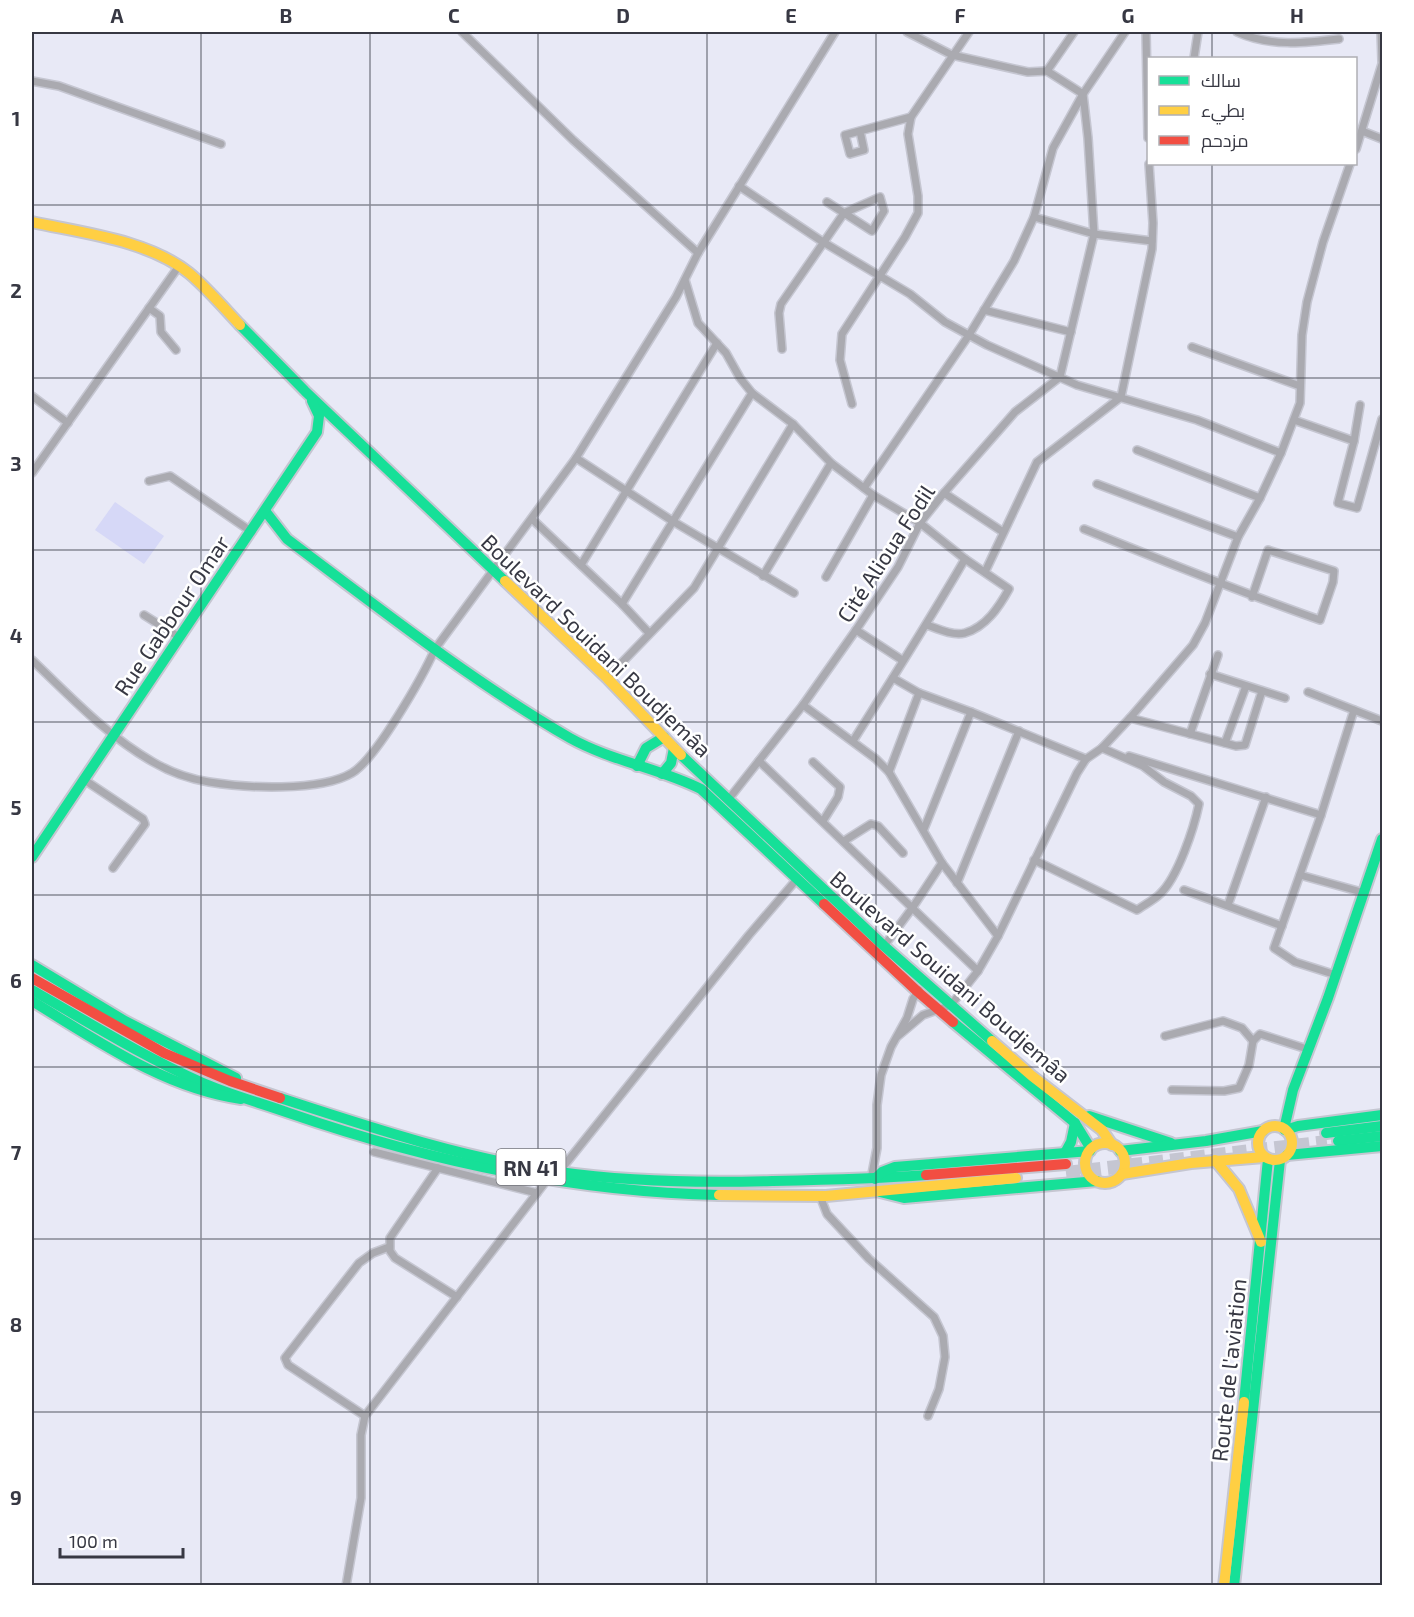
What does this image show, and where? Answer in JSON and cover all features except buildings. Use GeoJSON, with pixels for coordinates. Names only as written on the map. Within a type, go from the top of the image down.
{"type":"FeatureCollection","features":[{"type":"Feature","properties":{"kind":"main road","name":"Boulevard Souidani Boudjemâa"},"geometry":{"type":"LineString","coordinates":[[32,222],[150,250],[189,273],[305,391],[608,678],[663,737],[728,800],[884,946],[1038,1081],[1105,1134],[1116,1148]]}},
{"type":"Feature","properties":{"kind":"main road"},"geometry":{"type":"LineString","coordinates":[[305,391],[320,417],[317,432]]}},
{"type":"Feature","properties":{"kind":"main road"},"geometry":{"type":"LineString","coordinates":[[317,432],[325,429],[346,429]]}},
{"type":"Feature","properties":{"kind":"main road","name":"Rue Gabbour Omar"},"geometry":{"type":"LineString","coordinates":[[32,857],[112,735],[266,512],[317,432]]}},
{"type":"Feature","properties":{"kind":"main road","name":"Boulevard Souidani Boudjemâa"},"geometry":{"type":"LineString","coordinates":[[266,512],[287,539],[453,664],[572,739],[637,766],[686,781],[701,789],[918,992],[1075,1124],[1082,1132],[1090,1150]]}},
{"type":"Feature","properties":{"kind":"main road"},"geometry":{"type":"LineString","coordinates":[[637,766],[648,745],[663,737]]}},
{"type":"Feature","properties":{"kind":"main road"},"geometry":{"type":"LineString","coordinates":[[662,774],[671,763],[674,748]]}},
{"type":"Feature","properties":{"kind":"main road"},"geometry":{"type":"LineString","coordinates":[[1234,1586],[1284,1157],[1292,1144],[1285,1129],[1288,1105],[1383,839]]}},
{"type":"Feature","properties":{"kind":"main road"},"geometry":{"type":"LineString","coordinates":[[32,965],[125,1021],[231,1075],[251,1094]]}},
{"type":"Feature","properties":{"kind":"main road","name":"RN 41"},"geometry":{"type":"LineString","coordinates":[[32,978],[164,1053],[251,1094],[396,1148],[471,1166],[547,1180],[649,1192],[820,1196],[874,1183]]}},
{"type":"Feature","properties":{"kind":"main road","name":"RN 41"},"geometry":{"type":"LineString","coordinates":[[32,990],[161,1063],[204,1083],[473,1156],[559,1172],[684,1183],[874,1183],[1066,1164]]}},
{"type":"Feature","properties":{"kind":"main road"},"geometry":{"type":"LineString","coordinates":[[32,1001],[116,1051],[164,1076],[213,1096],[251,1094]]}},
{"type":"Feature","properties":{"kind":"main road"},"geometry":{"type":"LineString","coordinates":[[1266,1158],[1258,1146],[1258,1138],[1293,1090]]}},
{"type":"Feature","properties":{"kind":"main road"},"geometry":{"type":"LineString","coordinates":[[1080,1113],[1178,1145]]}},
{"type":"Feature","properties":{"kind":"main road"},"geometry":{"type":"LineString","coordinates":[[1066,1164],[1099,1145],[1116,1148],[1178,1145],[1266,1129],[1280,1127],[1285,1129],[1383,1115]]}},
{"type":"Feature","properties":{"kind":"main road"},"geometry":{"type":"LineString","coordinates":[[1066,1164],[1075,1124]]}},
{"type":"Feature","properties":{"kind":"main road"},"geometry":{"type":"LineString","coordinates":[[1383,1126],[1326,1138],[1383,1136]]}},
{"type":"Feature","properties":{"kind":"main road"},"geometry":{"type":"LineString","coordinates":[[874,1183],[890,1196],[904,1198],[1097,1181],[1108,1183],[1122,1174],[1215,1160],[1284,1157],[1383,1146]]}},
{"type":"Feature","properties":{"kind":"main road"},"geometry":{"type":"LineString","coordinates":[[1116,1148],[1124,1160],[1122,1174]]}},
{"type":"Feature","properties":{"kind":"main road"},"geometry":{"type":"LineString","coordinates":[[1090,1150],[1086,1160],[1087,1170],[1097,1181]]}},
{"type":"Feature","properties":{"kind":"main road","name":"Route de l'aviation"},"geometry":{"type":"LineString","coordinates":[[1224,1586],[1261,1243],[1266,1158]]}},
{"type":"Feature","properties":{"kind":"main road"},"geometry":{"type":"LineString","coordinates":[[1215,1160],[1239,1189],[1261,1243]]}},
{"type":"Feature","properties":{"kind":"street"},"geometry":{"type":"LineString","coordinates":[[462,32],[573,140],[698,253]]}},
{"type":"Feature","properties":{"kind":"street"},"geometry":{"type":"LineString","coordinates":[[32,660],[112,735],[153,762],[179,775],[209,782],[285,787],[330,782],[352,773],[366,761],[426,669],[435,649],[576,458],[676,297],[698,253],[835,32]]}},
{"type":"Feature","properties":{"kind":"street"},"geometry":{"type":"LineString","coordinates":[[907,32],[952,55],[1028,72],[1047,70],[1083,94],[1094,234],[1060,377]]}},
{"type":"Feature","properties":{"kind":"street"},"geometry":{"type":"LineString","coordinates":[[852,404],[840,360],[842,334],[918,213],[918,196],[908,134],[911,117],[969,32]]}},
{"type":"Feature","properties":{"kind":"street"},"geometry":{"type":"LineString","coordinates":[[864,488],[969,334],[1014,261],[1034,217],[1053,148],[1083,94],[1125,32]]}},
{"type":"Feature","properties":{"kind":"street"},"geometry":{"type":"LineString","coordinates":[[1146,32],[1147,67]]}},
{"type":"Feature","properties":{"kind":"street"},"geometry":{"type":"LineString","coordinates":[[1194,57],[1198,32]]}},
{"type":"Feature","properties":{"kind":"street"},"geometry":{"type":"LineString","coordinates":[[1237,32],[1250,38],[1303,44],[1339,39]]}},
{"type":"Feature","properties":{"kind":"street"},"geometry":{"type":"LineString","coordinates":[[1357,146],[1383,62],[1381,32]]}},
{"type":"Feature","properties":{"kind":"street"},"geometry":{"type":"LineString","coordinates":[[1047,70],[1071,33]]}},
{"type":"Feature","properties":{"kind":"street"},"geometry":{"type":"LineString","coordinates":[[32,81],[59,86],[221,144]]}},
{"type":"Feature","properties":{"kind":"street"},"geometry":{"type":"LineString","coordinates":[[860,131],[911,117]]}},
{"type":"Feature","properties":{"kind":"street"},"geometry":{"type":"LineString","coordinates":[[1362,131],[1383,139]]}},
{"type":"Feature","properties":{"kind":"street"},"geometry":{"type":"LineString","coordinates":[[985,572],[1037,462],[1121,397],[1152,241],[1149,165]]}},
{"type":"Feature","properties":{"kind":"street"},"geometry":{"type":"LineString","coordinates":[[898,1036],[918,1018],[951,1005],[978,971],[998,936],[1069,787],[1086,759],[1102,748],[1130,718],[1193,645],[1205,623],[1218,584],[1238,537],[1260,498],[1281,453],[1300,403],[1302,335],[1307,302],[1323,242],[1350,165]]}},
{"type":"Feature","properties":{"kind":"street"},"geometry":{"type":"LineString","coordinates":[[739,186],[823,242],[910,294],[945,322],[969,334],[1077,385],[1197,420],[1281,453]]}},
{"type":"Feature","properties":{"kind":"street"},"geometry":{"type":"LineString","coordinates":[[782,349],[779,314],[781,304],[844,213],[880,197],[884,211],[872,231],[844,213],[827,202]]}},
{"type":"Feature","properties":{"kind":"street"},"geometry":{"type":"LineString","coordinates":[[1034,217],[1094,234],[1152,241]]}},
{"type":"Feature","properties":{"kind":"street"},"geometry":{"type":"LineString","coordinates":[[32,472],[179,266]]}},
{"type":"Feature","properties":{"kind":"street"},"geometry":{"type":"LineString","coordinates":[[685,279],[698,323],[726,352],[740,378],[752,393],[793,424],[831,463],[873,495],[920,523],[965,559],[1009,589],[999,607],[987,620],[964,634],[945,632],[927,625]]}},
{"type":"Feature","properties":{"kind":"street"},"geometry":{"type":"LineString","coordinates":[[150,308],[160,316],[161,332],[176,350]]}},
{"type":"Feature","properties":{"kind":"street"},"geometry":{"type":"LineString","coordinates":[[984,310],[1071,333]]}},
{"type":"Feature","properties":{"kind":"street"},"geometry":{"type":"LineString","coordinates":[[581,565],[717,343]]}},
{"type":"Feature","properties":{"kind":"street"},"geometry":{"type":"LineString","coordinates":[[1192,347],[1300,386]]}},
{"type":"Feature","properties":{"kind":"street","name":"Cité Alioua Fodil"},"geometry":{"type":"LineString","coordinates":[[728,800],[803,705],[856,630],[898,567],[920,523],[1015,412],[1060,377]]}},
{"type":"Feature","properties":{"kind":"street"},"geometry":{"type":"LineString","coordinates":[[622,604],[752,393]]}},
{"type":"Feature","properties":{"kind":"street"},"geometry":{"type":"LineString","coordinates":[[32,396],[68,423]]}},
{"type":"Feature","properties":{"kind":"street"},"geometry":{"type":"LineString","coordinates":[[1360,405],[1354,441],[1338,503],[1357,508],[1383,419]]}},
{"type":"Feature","properties":{"kind":"street"},"geometry":{"type":"LineString","coordinates":[[1294,420],[1354,441]]}},
{"type":"Feature","properties":{"kind":"street"},"geometry":{"type":"LineString","coordinates":[[608,678],[694,588],[793,424]]}},
{"type":"Feature","properties":{"kind":"street"},"geometry":{"type":"LineString","coordinates":[[1137,450],[1260,498]]}},
{"type":"Feature","properties":{"kind":"street"},"geometry":{"type":"LineString","coordinates":[[576,458],[674,522],[794,593]]}},
{"type":"Feature","properties":{"kind":"street"},"geometry":{"type":"LineString","coordinates":[[763,576],[831,463]]}},
{"type":"Feature","properties":{"kind":"street"},"geometry":{"type":"LineString","coordinates":[[149,482],[170,476],[252,532]]}},
{"type":"Feature","properties":{"kind":"street"},"geometry":{"type":"LineString","coordinates":[[1097,484],[1238,537]]}},
{"type":"Feature","properties":{"kind":"street"},"geometry":{"type":"LineString","coordinates":[[944,493],[1003,532]]}},
{"type":"Feature","properties":{"kind":"street"},"geometry":{"type":"LineString","coordinates":[[826,577],[873,495]]}},
{"type":"Feature","properties":{"kind":"street"},"geometry":{"type":"LineString","coordinates":[[532,519],[622,604],[649,633]]}},
{"type":"Feature","properties":{"kind":"street"},"geometry":{"type":"LineString","coordinates":[[1084,529],[1218,584],[1252,597],[1320,620],[1333,582],[1334,571],[1268,550],[1252,597]]}},
{"type":"Feature","properties":{"kind":"street"},"geometry":{"type":"LineString","coordinates":[[853,741],[902,660],[927,625],[965,559]]}},
{"type":"Feature","properties":{"kind":"street"},"geometry":{"type":"LineString","coordinates":[[144,615],[179,637]]}},
{"type":"Feature","properties":{"kind":"street"},"geometry":{"type":"LineString","coordinates":[[856,630],[902,660]]}},
{"type":"Feature","properties":{"kind":"street"},"geometry":{"type":"LineString","coordinates":[[1190,734],[1218,655]]}},
{"type":"Feature","properties":{"kind":"street"},"geometry":{"type":"LineString","coordinates":[[1210,674],[1285,698]]}},
{"type":"Feature","properties":{"kind":"street"},"geometry":{"type":"LineString","coordinates":[[893,678],[919,693],[1086,759]]}},
{"type":"Feature","properties":{"kind":"street"},"geometry":{"type":"LineString","coordinates":[[1225,743],[1246,686]]}},
{"type":"Feature","properties":{"kind":"street"},"geometry":{"type":"LineString","coordinates":[[1130,718],[1236,746],[1245,745],[1262,691]]}},
{"type":"Feature","properties":{"kind":"street"},"geometry":{"type":"LineString","coordinates":[[1308,692],[1383,721]]}},
{"type":"Feature","properties":{"kind":"street"},"geometry":{"type":"LineString","coordinates":[[889,772],[919,693]]}},
{"type":"Feature","properties":{"kind":"street"},"geometry":{"type":"LineString","coordinates":[[803,705],[853,741],[889,772],[942,863],[998,936]]}},
{"type":"Feature","properties":{"kind":"street"},"geometry":{"type":"LineString","coordinates":[[1336,975],[1295,962],[1274,948],[1321,815],[1354,710]]}},
{"type":"Feature","properties":{"kind":"street"},"geometry":{"type":"LineString","coordinates":[[924,829],[971,712]]}},
{"type":"Feature","properties":{"kind":"street"},"geometry":{"type":"LineString","coordinates":[[957,884],[1019,731]]}},
{"type":"Feature","properties":{"kind":"street"},"geometry":{"type":"LineString","coordinates":[[1102,748],[1321,815]]}},
{"type":"Feature","properties":{"kind":"street"},"geometry":{"type":"LineString","coordinates":[[1034,860],[1137,910],[1161,894],[1179,864],[1195,824],[1199,804],[1191,796],[1164,782],[1143,766],[1102,748]]}},
{"type":"Feature","properties":{"kind":"street"},"geometry":{"type":"LineString","coordinates":[[759,761],[978,971]]}},
{"type":"Feature","properties":{"kind":"street"},"geometry":{"type":"LineString","coordinates":[[813,762],[840,787],[838,797],[823,821]]}},
{"type":"Feature","properties":{"kind":"street"},"geometry":{"type":"LineString","coordinates":[[83,779],[143,819],[145,824],[113,868]]}},
{"type":"Feature","properties":{"kind":"street"},"geometry":{"type":"LineString","coordinates":[[1228,905],[1266,797]]}},
{"type":"Feature","properties":{"kind":"street"},"geometry":{"type":"LineString","coordinates":[[844,841],[871,824],[878,826],[903,853]]}},
{"type":"Feature","properties":{"kind":"street"},"geometry":{"type":"LineString","coordinates":[[884,946],[913,908],[942,863]]}},
{"type":"Feature","properties":{"kind":"street"},"geometry":{"type":"LineString","coordinates":[[1300,875],[1365,893]]}},
{"type":"Feature","properties":{"kind":"street"},"geometry":{"type":"LineString","coordinates":[[559,1172],[749,935],[797,879]]}},
{"type":"Feature","properties":{"kind":"street"},"geometry":{"type":"LineString","coordinates":[[1184,890],[1282,926]]}},
{"type":"Feature","properties":{"kind":"street"},"geometry":{"type":"LineString","coordinates":[[874,1183],[880,1075],[918,992],[925,982]]}},
{"type":"Feature","properties":{"kind":"street"},"geometry":{"type":"LineString","coordinates":[[1165,1036],[1223,1021],[1242,1028],[1253,1041]]}},
{"type":"Feature","properties":{"kind":"street"},"geometry":{"type":"LineString","coordinates":[[1172,1090],[1224,1091],[1239,1088],[1249,1065],[1253,1041],[1260,1034],[1307,1049]]}},
{"type":"Feature","properties":{"kind":"street"},"geometry":{"type":"LineString","coordinates":[[374,1152],[537,1193]]}},
{"type":"Feature","properties":{"kind":"street"},"geometry":{"type":"LineString","coordinates":[[438,1168],[390,1238],[389,1247],[395,1258],[457,1297]]}},
{"type":"Feature","properties":{"kind":"street"},"geometry":{"type":"LineString","coordinates":[[346,1586],[361,1498],[361,1435],[365,1416],[547,1180]]}},
{"type":"Feature","properties":{"kind":"street"},"geometry":{"type":"LineString","coordinates":[[820,1196],[827,1214],[869,1259],[934,1317],[943,1336],[945,1357],[939,1389],[928,1416]]}},
{"type":"Feature","properties":{"kind":"street"},"geometry":{"type":"LineString","coordinates":[[365,1416],[288,1365],[285,1358],[359,1263],[373,1253],[389,1247]]}},
{"type":"Feature","properties":{"kind":"shaded area"},"geometry":{"type":"Polygon","coordinates":[[[115,502],[164,536],[144,564],[95,530],[115,502]]]}},
{"type":"Feature","properties":{"kind":"tunnel"},"geometry":{"type":"LineString","coordinates":[[1066,1173],[1327,1142]]}},
{"type":"Feature","properties":{"kind":"traffic: fast"},"geometry":{"type":"LineString","coordinates":[[240,325],[305,391],[505,581]]}},
{"type":"Feature","properties":{"kind":"traffic: fast"},"geometry":{"type":"LineString","coordinates":[[32,857],[317,432],[319,416],[312,401]]}},
{"type":"Feature","properties":{"kind":"traffic: fast"},"geometry":{"type":"LineString","coordinates":[[266,512],[287,539],[426,643],[533,716],[586,746],[669,775],[701,789],[824,904]]}},
{"type":"Feature","properties":{"kind":"traffic: fast"},"geometry":{"type":"LineString","coordinates":[[637,766],[646,748],[664,737]]}},
{"type":"Feature","properties":{"kind":"traffic: fast"},"geometry":{"type":"LineString","coordinates":[[662,774],[671,763],[674,748]]}},
{"type":"Feature","properties":{"kind":"traffic: fast"},"geometry":{"type":"LineString","coordinates":[[681,755],[884,946],[992,1041]]}},
{"type":"Feature","properties":{"kind":"traffic: fast"},"geometry":{"type":"LineString","coordinates":[[1284,1129],[1293,1090],[1328,998],[1382,839]]}},
{"type":"Feature","properties":{"kind":"traffic: fast"},"geometry":{"type":"LineString","coordinates":[[32,965],[125,1021],[236,1078]]}},
{"type":"Feature","properties":{"kind":"traffic: fast"},"geometry":{"type":"LineString","coordinates":[[32,990],[138,1051],[203,1083],[394,1146],[501,1171],[555,1180],[609,1188],[719,1195]]}},
{"type":"Feature","properties":{"kind":"traffic: fast"},"geometry":{"type":"LineString","coordinates":[[32,1001],[107,1047],[158,1074],[185,1085],[241,1099]]}},
{"type":"Feature","properties":{"kind":"traffic: fast"},"geometry":{"type":"LineString","coordinates":[[953,1022],[1075,1123],[1091,1149]]}},
{"type":"Feature","properties":{"kind":"traffic: fast"},"geometry":{"type":"LineString","coordinates":[[280,1098],[452,1150],[559,1172],[639,1180],[719,1182],[926,1175]]}},
{"type":"Feature","properties":{"kind":"traffic: fast"},"geometry":{"type":"LineString","coordinates":[[1285,1130],[1298,1126],[1382,1115]]}},
{"type":"Feature","properties":{"kind":"traffic: fast"},"geometry":{"type":"LineString","coordinates":[[1089,1116],[1171,1143]]}},
{"type":"Feature","properties":{"kind":"traffic: fast"},"geometry":{"type":"LineString","coordinates":[[1065,1153],[1071,1142],[1075,1123]]}},
{"type":"Feature","properties":{"kind":"traffic: fast"},"geometry":{"type":"LineString","coordinates":[[1326,1133],[1382,1126]]}},
{"type":"Feature","properties":{"kind":"traffic: fast"},"geometry":{"type":"LineString","coordinates":[[1120,1151],[1206,1141],[1263,1131]]}},
{"type":"Feature","properties":{"kind":"traffic: fast"},"geometry":{"type":"LineString","coordinates":[[1338,1141],[1382,1136]]}},
{"type":"Feature","properties":{"kind":"traffic: fast"},"geometry":{"type":"LineString","coordinates":[[1287,1155],[1382,1146]]}},
{"type":"Feature","properties":{"kind":"traffic: fast"},"geometry":{"type":"LineString","coordinates":[[875,1179],[882,1172],[895,1167],[1090,1151]]}},
{"type":"Feature","properties":{"kind":"traffic: fast"},"geometry":{"type":"LineString","coordinates":[[1244,1402],[1268,1159]]}},
{"type":"Feature","properties":{"kind":"traffic: fast"},"geometry":{"type":"LineString","coordinates":[[1234,1586],[1280,1160]]}},
{"type":"Feature","properties":{"kind":"traffic: fast"},"geometry":{"type":"LineString","coordinates":[[880,1192],[904,1198],[1097,1181]]}},
{"type":"Feature","properties":{"kind":"traffic: slow"},"geometry":{"type":"LineString","coordinates":[[32,222],[114,239],[173,262],[189,273],[240,325]]}},
{"type":"Feature","properties":{"kind":"traffic: slow"},"geometry":{"type":"LineString","coordinates":[[505,581],[607,678],[681,755]]}},
{"type":"Feature","properties":{"kind":"traffic: slow"},"geometry":{"type":"LineString","coordinates":[[992,1041],[1032,1076],[1102,1130],[1112,1145]]}},
{"type":"Feature","properties":{"kind":"traffic: slow"},"geometry":{"type":"LineString","coordinates":[[1275,1126],[1287,1131],[1292,1143],[1287,1155],[1275,1160],[1263,1155],[1258,1143],[1263,1131],[1275,1126]]}},
{"type":"Feature","properties":{"kind":"traffic: slow"},"geometry":{"type":"LineString","coordinates":[[1105,1143],[1119,1149],[1125,1163],[1119,1177],[1105,1183],[1091,1177],[1085,1163],[1091,1149],[1105,1143]]}},
{"type":"Feature","properties":{"kind":"traffic: slow"},"geometry":{"type":"LineString","coordinates":[[1122,1174],[1191,1163],[1264,1157]]}},
{"type":"Feature","properties":{"kind":"traffic: slow"},"geometry":{"type":"LineString","coordinates":[[1215,1160],[1239,1189],[1261,1242]]}},
{"type":"Feature","properties":{"kind":"traffic: slow"},"geometry":{"type":"LineString","coordinates":[[719,1195],[826,1196],[1016,1178]]}},
{"type":"Feature","properties":{"kind":"traffic: slow"},"geometry":{"type":"LineString","coordinates":[[1224,1586],[1244,1402]]}},
{"type":"Feature","properties":{"kind":"traffic: jam"},"geometry":{"type":"LineString","coordinates":[[824,904],[953,1022]]}},
{"type":"Feature","properties":{"kind":"traffic: jam"},"geometry":{"type":"LineString","coordinates":[[32,978],[164,1053],[230,1081],[280,1098]]}},
{"type":"Feature","properties":{"kind":"traffic: jam"},"geometry":{"type":"LineString","coordinates":[[926,1175],[1066,1164]]}}]}
